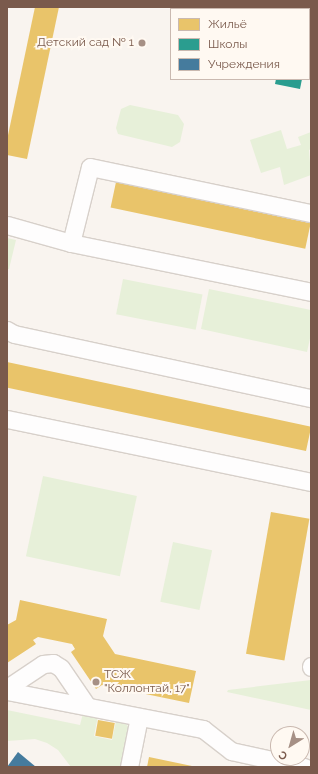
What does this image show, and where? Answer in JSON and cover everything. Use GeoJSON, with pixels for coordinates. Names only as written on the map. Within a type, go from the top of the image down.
{"type":"FeatureCollection","features":[{"type":"Feature","properties":{"kind":"lane"},"geometry":{"type":"LineString","coordinates":[[71,243],[90,167],[311,213]]}},
{"type":"Feature","properties":{"kind":"lane"},"geometry":{"type":"LineString","coordinates":[[7,225],[71,243],[311,292]]}},
{"type":"Feature","properties":{"kind":"lane"},"geometry":{"type":"LineString","coordinates":[[7,330],[14,334],[311,398]]}},
{"type":"Feature","properties":{"kind":"lane"},"geometry":{"type":"LineString","coordinates":[[7,419],[311,482]]}},
{"type":"Feature","properties":{"kind":"lane"},"geometry":{"type":"LineString","coordinates":[[7,688],[43,664],[53,663],[61,668],[86,706]]}},
{"type":"Feature","properties":{"kind":"lane"},"geometry":{"type":"LineString","coordinates":[[7,691],[203,729],[231,751],[304,767]]}},
{"type":"Feature","properties":{"kind":"lane"},"geometry":{"type":"LineString","coordinates":[[129,767],[139,717]]}},
{"type":"Feature","properties":{"kind":"green space"},"geometry":{"type":"Polygon","coordinates":[[[130,105],[178,115],[184,124],[180,142],[172,147],[118,134],[116,128],[121,109],[130,105]]]}},
{"type":"Feature","properties":{"kind":"green space"},"geometry":{"type":"Polygon","coordinates":[[[281,130],[287,149],[301,145],[298,137],[311,132],[311,149],[309,150],[311,175],[284,185],[280,167],[261,173],[250,140],[281,130]]]}},
{"type":"Feature","properties":{"kind":"green space"},"geometry":{"type":"Polygon","coordinates":[[[7,238],[16,240],[9,269],[7,269],[7,238]]]}},
{"type":"Feature","properties":{"kind":"green space"},"geometry":{"type":"Polygon","coordinates":[[[123,279],[203,294],[196,330],[116,314],[123,279]]]}},
{"type":"Feature","properties":{"kind":"green space"},"geometry":{"type":"Polygon","coordinates":[[[209,289],[311,310],[311,334],[307,352],[201,329],[209,289]]]}},
{"type":"Feature","properties":{"kind":"green space"},"geometry":{"type":"Polygon","coordinates":[[[43,476],[137,496],[120,576],[26,556],[43,476]]]}},
{"type":"Feature","properties":{"kind":"green space"},"geometry":{"type":"Polygon","coordinates":[[[173,542],[212,550],[199,610],[160,602],[173,542]]]}},
{"type":"Feature","properties":{"kind":"green space"},"geometry":{"type":"Polygon","coordinates":[[[311,680],[311,710],[227,692],[228,690],[311,680]]]}},
{"type":"Feature","properties":{"kind":"green space"},"geometry":{"type":"Polygon","coordinates":[[[7,710],[80,725],[83,713],[98,716],[94,736],[112,740],[116,721],[123,722],[129,727],[124,767],[71,767],[58,750],[47,743],[35,739],[7,741],[7,710]]]}},
{"type":"Feature","properties":{"kind":"building: Жильё"},"geometry":{"type":"Polygon","coordinates":[[[35,7],[59,7],[27,159],[7,155],[7,140],[35,7]]]}},
{"type":"Feature","properties":{"kind":"building: Жильё"},"geometry":{"type":"Polygon","coordinates":[[[116,182],[311,223],[305,249],[111,207],[116,182]]]}},
{"type":"Feature","properties":{"kind":"building: Жильё"},"geometry":{"type":"Polygon","coordinates":[[[7,362],[311,427],[306,451],[7,388],[7,362]]]}},
{"type":"Feature","properties":{"kind":"building: Жильё"},"geometry":{"type":"Polygon","coordinates":[[[271,512],[309,519],[284,661],[246,654],[271,512]]]}},
{"type":"Feature","properties":{"kind":"building: Жильё"},"geometry":{"type":"Polygon","coordinates":[[[20,600],[107,619],[103,636],[115,654],[196,671],[189,703],[102,685],[96,689],[71,652],[75,649],[72,644],[38,637],[33,640],[36,644],[7,663],[7,625],[16,620],[20,600]]]}},
{"type":"Feature","properties":{"kind":"building: Жильё"},"geometry":{"type":"Polygon","coordinates":[[[98,720],[115,723],[112,739],[95,736],[98,720]]]}},
{"type":"Feature","properties":{"kind":"building: Жильё"},"geometry":{"type":"Polygon","coordinates":[[[149,757],[192,766],[192,767],[147,767],[149,757]]]}},
{"type":"Feature","properties":{"kind":"building: Школы"},"geometry":{"type":"Polygon","coordinates":[[[222,7],[250,7],[236,8],[222,7]]]}},
{"type":"Feature","properties":{"kind":"building: Школы"},"geometry":{"type":"Polygon","coordinates":[[[299,7],[302,8],[290,8],[299,7]]]}},
{"type":"Feature","properties":{"kind":"building: Школы"},"geometry":{"type":"Polygon","coordinates":[[[310,10],[311,10],[310,43],[310,10]]]}},
{"type":"Feature","properties":{"kind":"building: Школы"},"geometry":{"type":"Polygon","coordinates":[[[276,80],[302,80],[300,89],[275,84],[276,80]]]}},
{"type":"Feature","properties":{"kind":"building: Учреждения"},"geometry":{"type":"Polygon","coordinates":[[[18,752],[36,767],[7,767],[18,752]]]}},
{"type":"Feature","properties":{"kind":"place","name":"Детский сад № 1"},"geometry":{"type":"Point","coordinates":[142,43]}},
{"type":"Feature","properties":{"kind":"place","name":"ТСЖ \"Коллонтай, 17\""},"geometry":{"type":"Point","coordinates":[96,682]}}]}
